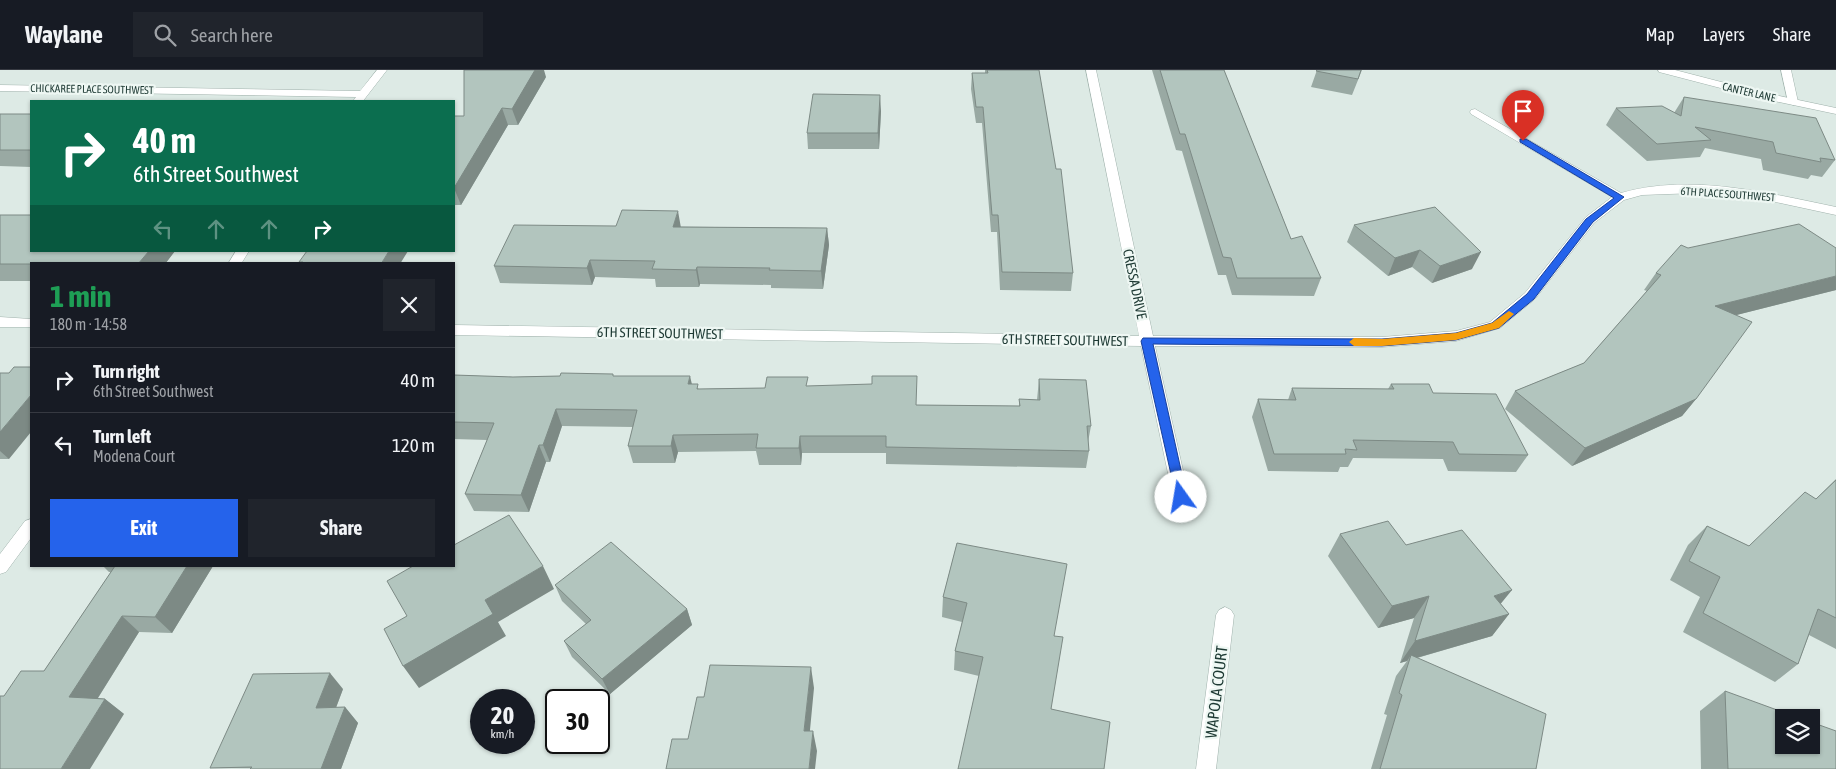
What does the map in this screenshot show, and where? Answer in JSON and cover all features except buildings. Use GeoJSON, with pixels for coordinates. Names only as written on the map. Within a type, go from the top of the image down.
{"type":"FeatureCollection","features":[{"type":"Feature","properties":{"kind":"street"},"geometry":{"type":"LineString","coordinates":[[361,98],[382,70]]}},
{"type":"Feature","properties":{"kind":"street","name":"CRESSA DRIVE"},"geometry":{"type":"LineString","coordinates":[[1091,70],[1181,497]]}},
{"type":"Feature","properties":{"kind":"street","name":"CANTER LANE"},"geometry":{"type":"LineString","coordinates":[[1663,70],[1836,111]]}},
{"type":"Feature","properties":{"kind":"street"},"geometry":{"type":"LineString","coordinates":[[1786,70],[1793,102]]}},
{"type":"Feature","properties":{"kind":"street","name":"CHICKAREE PLACE SOUTHWEST"},"geometry":{"type":"LineString","coordinates":[[0,88],[361,98]]}},
{"type":"Feature","properties":{"kind":"street"},"geometry":{"type":"LineString","coordinates":[[1474,112],[1620,197]]}},
{"type":"Feature","properties":{"kind":"street","name":"6TH PLACE SOUTHWEST"},"geometry":{"type":"LineString","coordinates":[[1620,197],[1641,191],[1696,190],[1757,194],[1836,211]]}},
{"type":"Feature","properties":{"kind":"street","name":"6TH STREET SOUTHWEST"},"geometry":{"type":"LineString","coordinates":[[455,330],[1147,341],[1382,342],[1456,336],[1495,325],[1530,296],[1590,220],[1620,197]]}},
{"type":"Feature","properties":{"kind":"street"},"geometry":{"type":"LineString","coordinates":[[0,322],[30,323]]}},
{"type":"Feature","properties":{"kind":"street"},"geometry":{"type":"LineString","coordinates":[[0,567],[30,527]]}},
{"type":"Feature","properties":{"kind":"street","name":"WAPOLA COURT"},"geometry":{"type":"LineString","coordinates":[[1206,769],[1220,673],[1224,615]]}},
{"type":"Feature","properties":{"kind":"slow traffic"},"geometry":{"type":"LineString","coordinates":[[1354,342],[1382,342],[1456,336],[1495,325],[1509,314]]}},
{"type":"Feature","properties":{"kind":"route"},"geometry":{"type":"LineString","coordinates":[[1181,497],[1147,341],[1382,342],[1456,336],[1495,325],[1530,296],[1590,220],[1620,197],[1523,141]]}}]}
